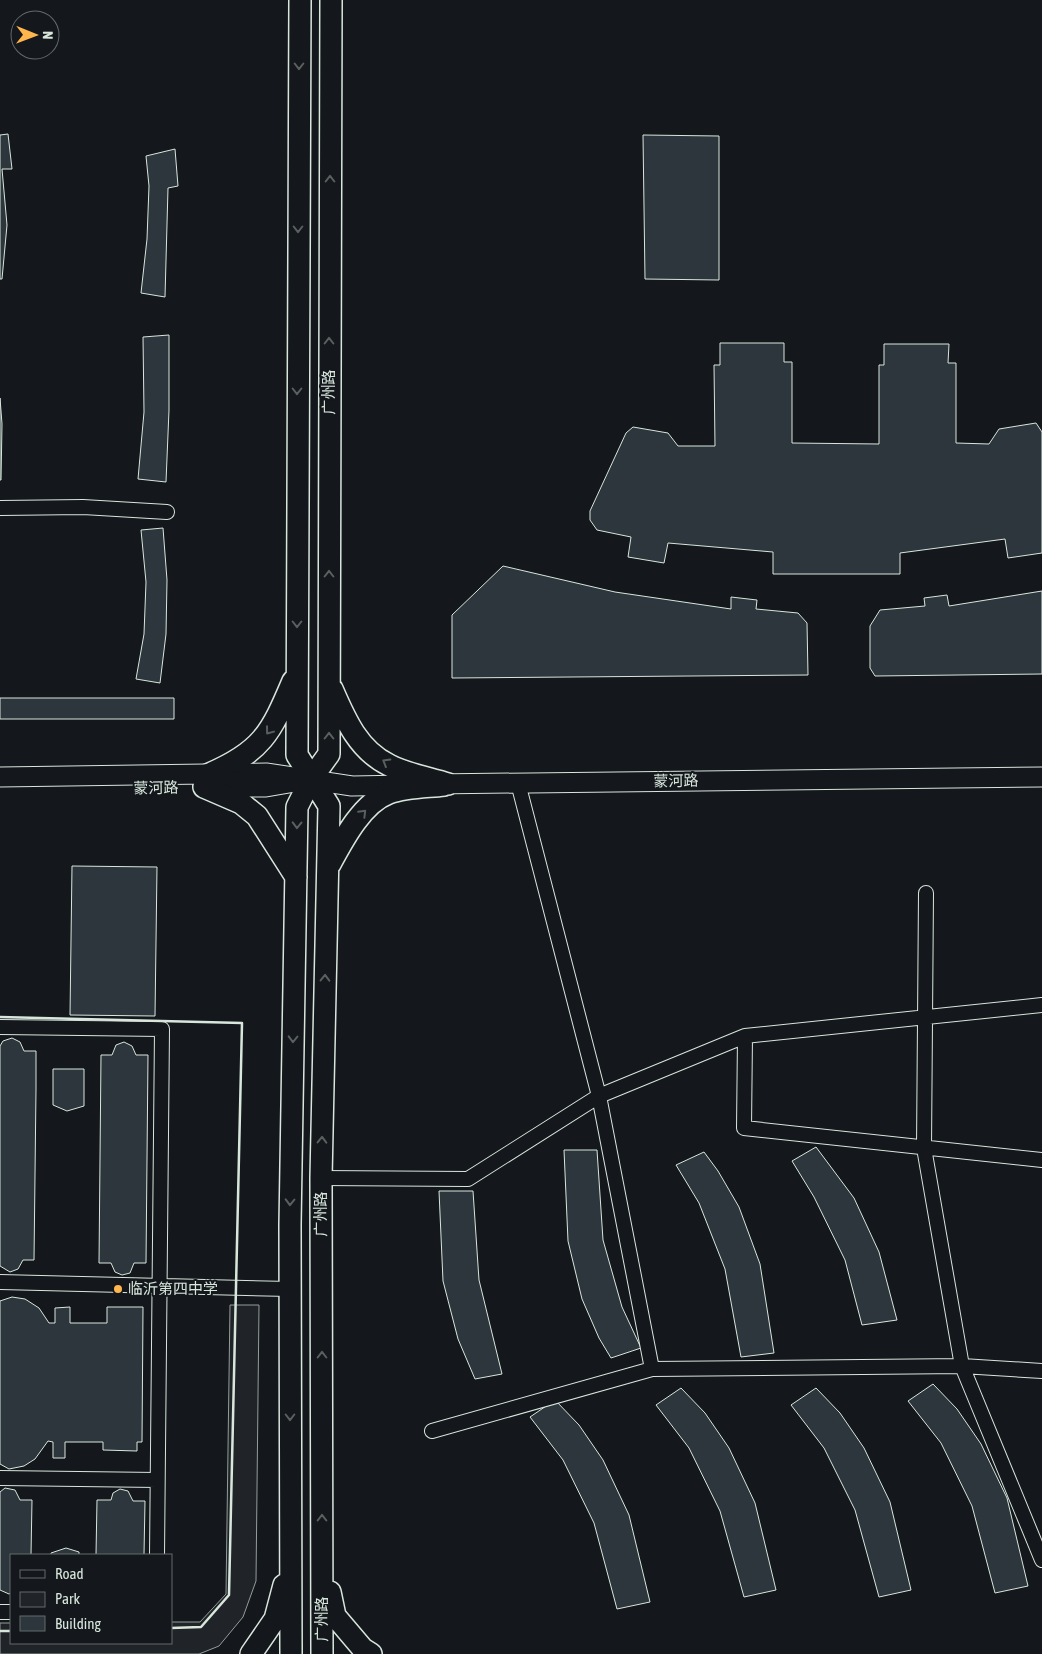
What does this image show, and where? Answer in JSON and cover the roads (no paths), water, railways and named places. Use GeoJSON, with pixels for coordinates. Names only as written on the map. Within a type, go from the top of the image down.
{"type":"FeatureCollection","features":[{"type":"Feature","properties":{"kind":"main road"},"geometry":{"type":"LineString","coordinates":[[293,0],[299,41]]}},
{"type":"Feature","properties":{"kind":"main road","name":"广州路"},"geometry":{"type":"LineString","coordinates":[[300,0],[297,755],[329,806],[321,1178],[322,1654]]}},
{"type":"Feature","properties":{"kind":"main road","name":"广州路"},"geometry":{"type":"LineString","coordinates":[[291,1654],[290,1289],[297,807],[311,779],[329,754],[331,0]]}},
{"type":"Feature","properties":{"kind":"main road"},"geometry":{"type":"LineString","coordinates":[[331,45],[341,0]]}},
{"type":"Feature","properties":{"kind":"main road"},"geometry":{"type":"LineString","coordinates":[[296,877],[257,816],[206,781],[257,746],[276,721],[297,671]]}},
{"type":"Feature","properties":{"kind":"main road"},"geometry":{"type":"LineString","coordinates":[[328,680],[346,722],[361,745],[388,765],[448,784]]}},
{"type":"Feature","properties":{"kind":"main road"},"geometry":{"type":"LineString","coordinates":[[328,869],[345,835],[362,812],[388,793],[448,784]]}},
{"type":"Feature","properties":{"kind":"main road"},"geometry":{"type":"LineString","coordinates":[[322,1557],[335,1616],[363,1649],[371,1654]]}},
{"type":"Feature","properties":{"kind":"main road"},"geometry":{"type":"LineString","coordinates":[[251,1654],[275,1619],[291,1559]]}},
{"type":"Feature","properties":{"kind":"street"},"geometry":{"type":"LineString","coordinates":[[0,508],[83,508],[167,512]]}},
{"type":"Feature","properties":{"kind":"street","name":"蒙河路"},"geometry":{"type":"LineString","coordinates":[[0,777],[206,781],[266,787],[311,779],[352,786],[1042,776]]}},
{"type":"Feature","properties":{"kind":"street","name":"蒙河路"},"geometry":{"type":"LineString","coordinates":[[0,789],[206,781]]}},
{"type":"Feature","properties":{"kind":"street"},"geometry":{"type":"LineString","coordinates":[[518,783],[599,1096],[652,1369]]}},
{"type":"Feature","properties":{"kind":"street"},"geometry":{"type":"LineString","coordinates":[[926,893],[927,1017],[924,1148],[962,1366],[1042,1560]]}},
{"type":"Feature","properties":{"kind":"street"},"geometry":{"type":"LineString","coordinates":[[321,1178],[468,1179],[599,1096],[745,1036],[1042,1005]]}},
{"type":"Feature","properties":{"kind":"street"},"geometry":{"type":"LineString","coordinates":[[0,1027],[162,1029],[157,1554]]}},
{"type":"Feature","properties":{"kind":"street"},"geometry":{"type":"LineString","coordinates":[[745,1036],[744,1128],[1042,1160]]}},
{"type":"Feature","properties":{"kind":"street"},"geometry":{"type":"LineString","coordinates":[[0,1282],[290,1289]]}},
{"type":"Feature","properties":{"kind":"street"},"geometry":{"type":"LineString","coordinates":[[432,1431],[652,1369],[962,1366],[1042,1371]]}},
{"type":"Feature","properties":{"kind":"street"},"geometry":{"type":"LineString","coordinates":[[0,1478],[158,1480]]}},
{"type":"Feature","properties":{"kind":"place","name":"临沂第四中学"},"geometry":{"type":"Point","coordinates":[118,1289]}}]}
